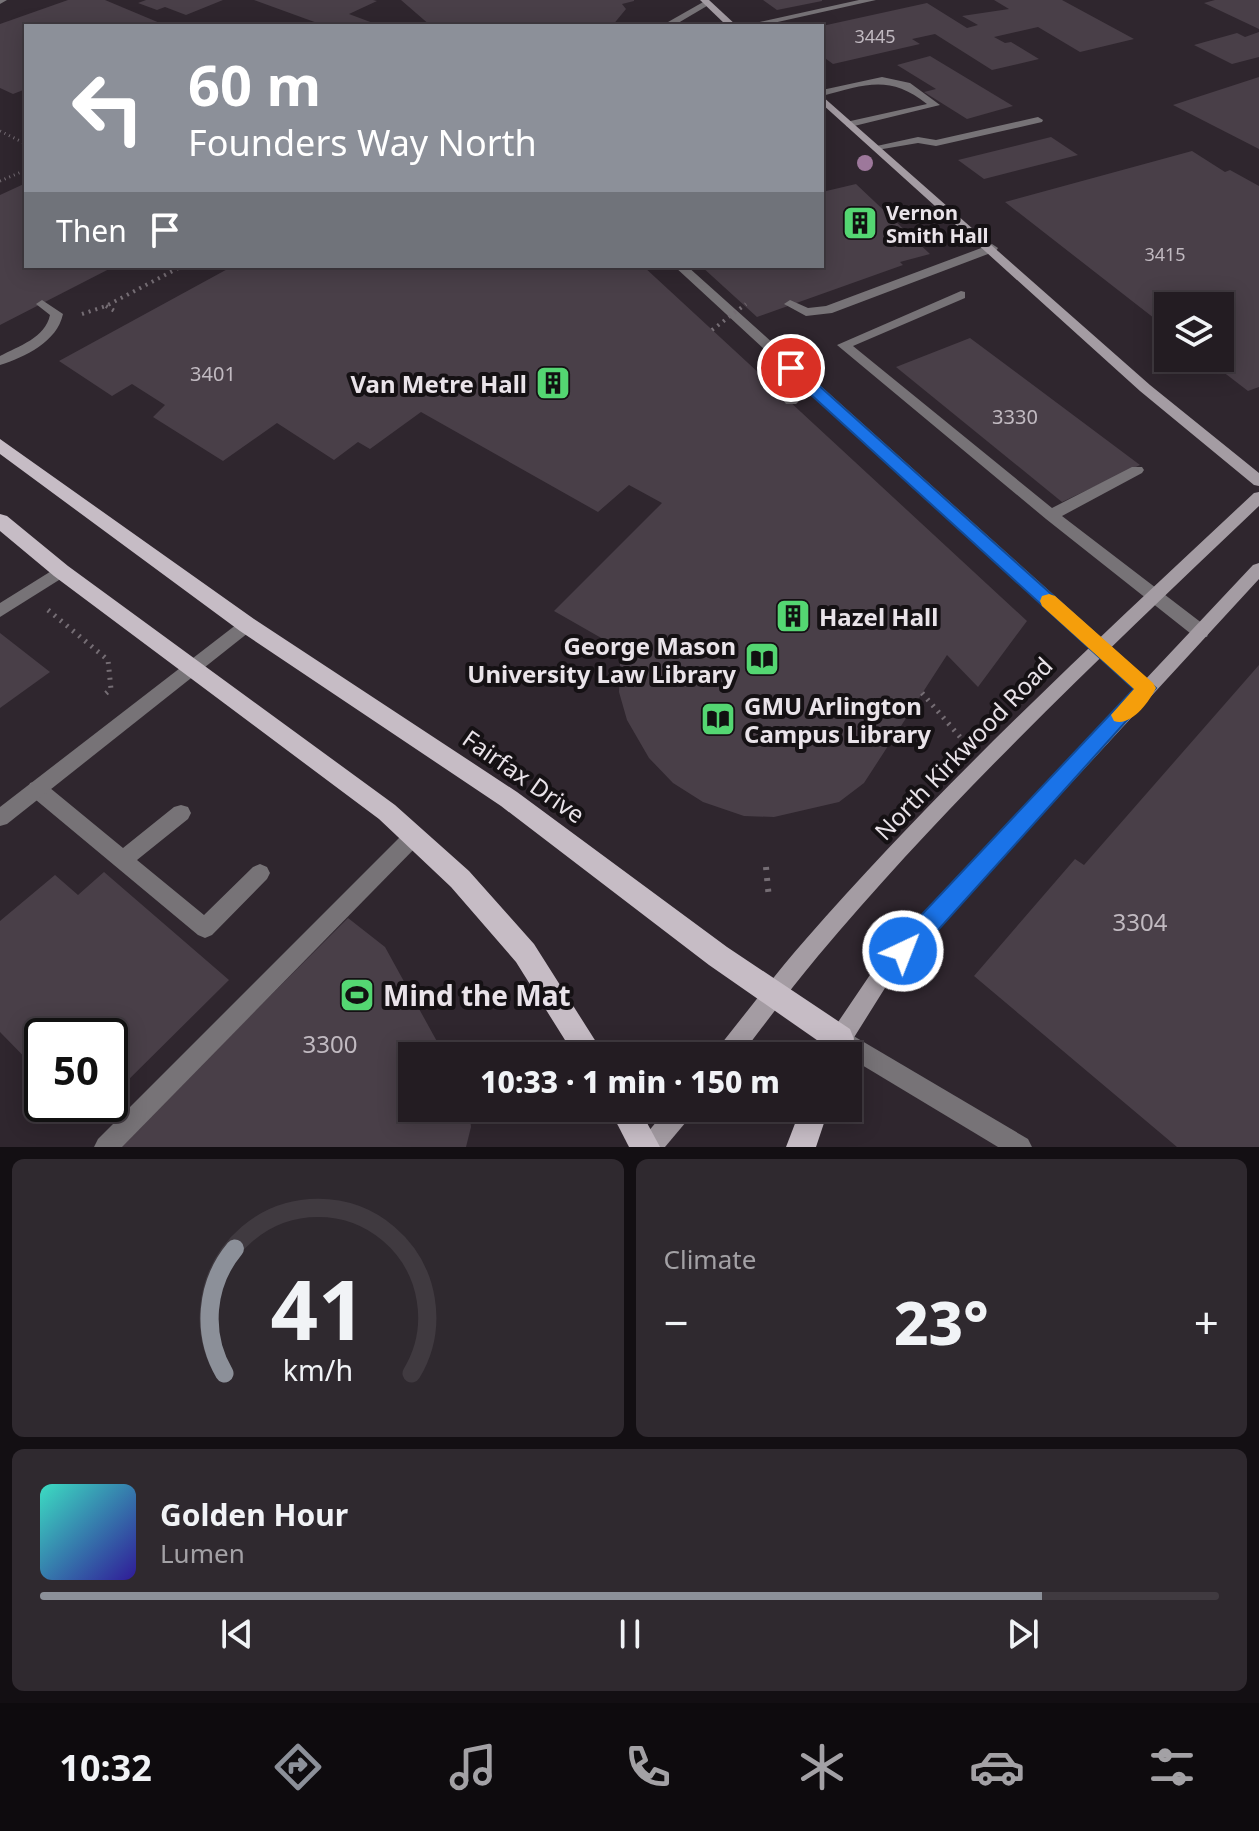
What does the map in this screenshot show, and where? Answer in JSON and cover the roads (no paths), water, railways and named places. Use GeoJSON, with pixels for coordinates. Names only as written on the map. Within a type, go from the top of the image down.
{"type":"FeatureCollection","features":[{"type":"Feature","properties":{"kind":"main road"},"geometry":{"type":"LineString","coordinates":[[706,2],[730,24]]}},
{"type":"Feature","properties":{"kind":"main road"},"geometry":{"type":"LineString","coordinates":[[824,98],[1145,388],[1259,481]]}},
{"type":"Feature","properties":{"kind":"main road","name":"Fairfax Drive"},"geometry":{"type":"LineString","coordinates":[[0,445],[247,625],[509,799],[775,996],[830,1042]]}},
{"type":"Feature","properties":{"kind":"main road","name":"North Kirkwood Road"},"geometry":{"type":"LineString","coordinates":[[737,1042],[833,924],[1100,647],[1259,497]]}},
{"type":"Feature","properties":{"kind":"main road"},"geometry":{"type":"LineString","coordinates":[[0,521],[61,571],[387,812],[414,836],[460,879],[525,953],[582,1042]]}},
{"type":"Feature","properties":{"kind":"main road"},"geometry":{"type":"LineString","coordinates":[[841,1042],[883,973],[1259,569]]}},
{"type":"Feature","properties":{"kind":"main road"},"geometry":{"type":"LineString","coordinates":[[632,1122],[648,1147],[670,1122]]}},
{"type":"Feature","properties":{"kind":"main road"},"geometry":{"type":"LineString","coordinates":[[801,1147],[810,1122]]}},
{"type":"Feature","properties":{"kind":"street"},"geometry":{"type":"LineString","coordinates":[[757,24],[872,0]]}},
{"type":"Feature","properties":{"kind":"street"},"geometry":{"type":"LineString","coordinates":[[669,24],[706,2]]}},
{"type":"Feature","properties":{"kind":"street"},"geometry":{"type":"LineString","coordinates":[[824,95],[890,78],[919,91],[935,105],[850,124]]}},
{"type":"Feature","properties":{"kind":"street"},"geometry":{"type":"LineString","coordinates":[[877,147],[918,140],[936,143],[1038,120]]}},
{"type":"Feature","properties":{"kind":"street"},"geometry":{"type":"LineString","coordinates":[[790,304],[806,312],[828,310],[992,248]]}},
{"type":"Feature","properties":{"kind":"street"},"geometry":{"type":"LineString","coordinates":[[682,268],[1146,688]]}},
{"type":"Feature","properties":{"kind":"street"},"geometry":{"type":"LineString","coordinates":[[961,295],[844,345],[1051,515],[1201,632]]}},
{"type":"Feature","properties":{"kind":"street"},"geometry":{"type":"LineString","coordinates":[[0,361],[50,333],[57,314],[42,304]]}},
{"type":"Feature","properties":{"kind":"street"},"geometry":{"type":"LineString","coordinates":[[791,401],[808,384]]}},
{"type":"Feature","properties":{"kind":"street"},"geometry":{"type":"LineString","coordinates":[[1051,515],[1137,470]]}},
{"type":"Feature","properties":{"kind":"street"},"geometry":{"type":"LineString","coordinates":[[0,611],[61,571]]}},
{"type":"Feature","properties":{"kind":"street"},"geometry":{"type":"LineString","coordinates":[[0,818],[247,625]]}},
{"type":"Feature","properties":{"kind":"street"},"geometry":{"type":"LineString","coordinates":[[37,789],[205,928],[260,873]]}},
{"type":"Feature","properties":{"kind":"street"},"geometry":{"type":"LineString","coordinates":[[123,860],[181,813]]}},
{"type":"Feature","properties":{"kind":"street"},"geometry":{"type":"LineString","coordinates":[[106,1147],[414,836]]}},
{"type":"Feature","properties":{"kind":"street","name":"Fairfax Drive"},"geometry":{"type":"LineString","coordinates":[[862,1062],[1020,1147]]}},
{"type":"Feature","properties":{"kind":"place","name":"Vernon Smith Hall"},"geometry":{"type":"Point","coordinates":[860,223]}},
{"type":"Feature","properties":{"kind":"place","name":"Van Metre Hall"},"geometry":{"type":"Point","coordinates":[553,383]}},
{"type":"Feature","properties":{"kind":"place","name":"Hazel Hall"},"geometry":{"type":"Point","coordinates":[793,616]}},
{"type":"Feature","properties":{"kind":"place","name":"George Mason University Law Library"},"geometry":{"type":"Point","coordinates":[762,659]}},
{"type":"Feature","properties":{"kind":"place","name":"GMU Arlington Campus Library"},"geometry":{"type":"Point","coordinates":[718,719]}},
{"type":"Feature","properties":{"kind":"place","name":"Mind the Mat"},"geometry":{"type":"Point","coordinates":[357,995]}}]}
